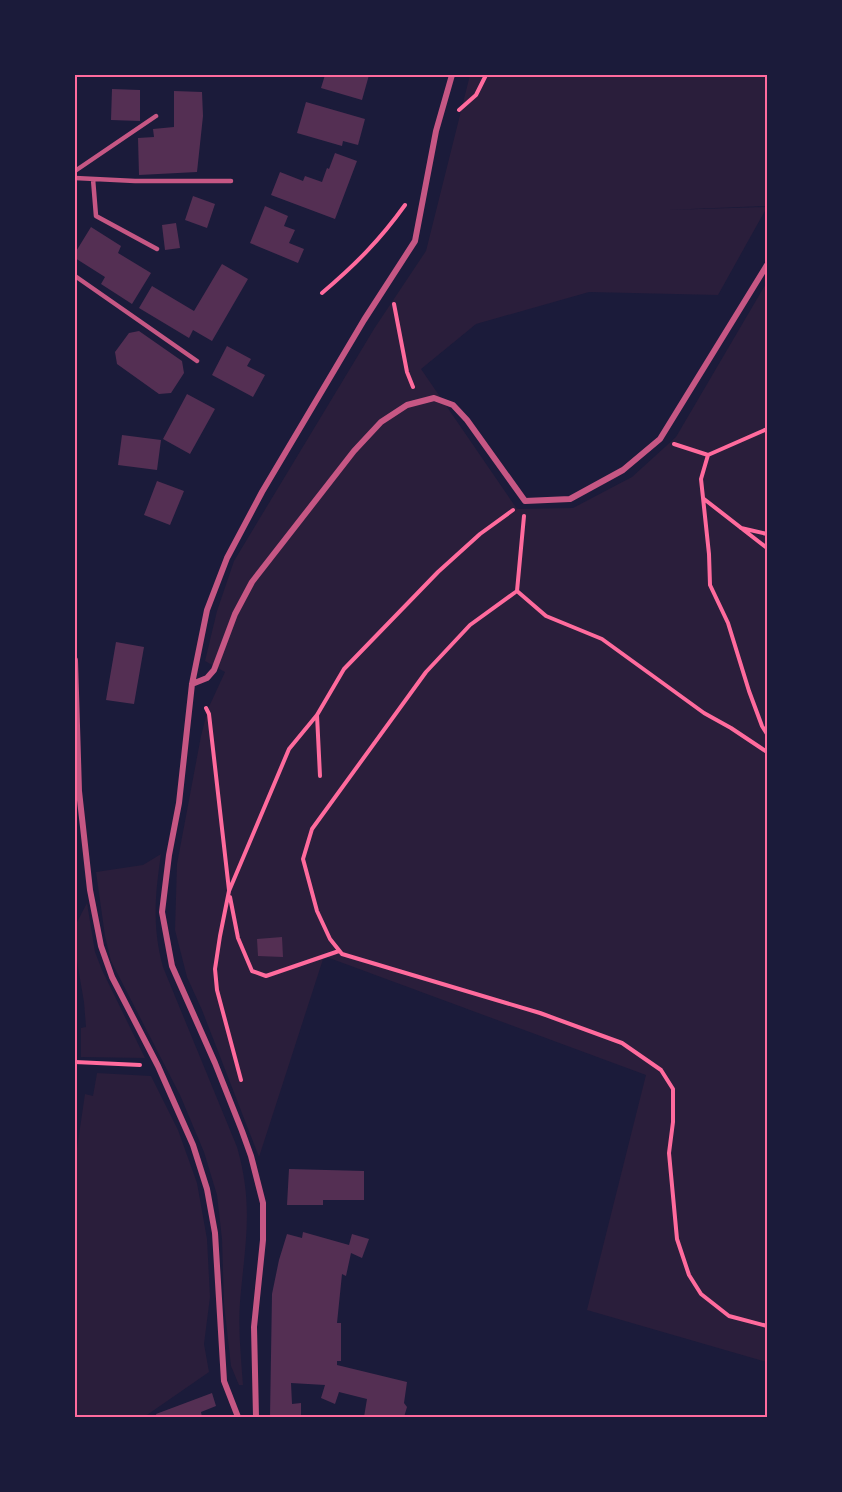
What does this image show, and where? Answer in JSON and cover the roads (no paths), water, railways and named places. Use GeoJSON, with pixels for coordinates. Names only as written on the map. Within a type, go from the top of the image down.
{"type":"FeatureCollection","features":[{"type":"Feature","properties":{"kind":"street"},"geometry":{"type":"LineString","coordinates":[[256,1417],[254,1327],[263,1240],[263,1203],[245,1139],[215,1063],[172,966],[162,912],[179,802],[192,684],[207,610],[226,558],[262,492],[364,320],[416,241],[436,131],[452,75]]}},
{"type":"Feature","properties":{"kind":"street"},"geometry":{"type":"LineString","coordinates":[[192,684],[207,678],[214,670],[235,614],[252,582],[354,451],[381,422],[407,405],[434,398],[453,405],[467,420],[525,501],[570,499],[623,470],[660,439],[767,265]]}},
{"type":"Feature","properties":{"kind":"street"},"geometry":{"type":"LineString","coordinates":[[75,660],[79,791],[90,890],[100,946],[112,977],[158,1066],[193,1145],[207,1189],[216,1233],[224,1381],[238,1417]]}},
{"type":"Feature","properties":{"kind":"lane"},"geometry":{"type":"LineString","coordinates":[[75,171],[156,116]]}},
{"type":"Feature","properties":{"kind":"lane"},"geometry":{"type":"LineString","coordinates":[[75,178],[231,181]]}},
{"type":"Feature","properties":{"kind":"lane"},"geometry":{"type":"LineString","coordinates":[[93,179],[96,216],[157,249]]}},
{"type":"Feature","properties":{"kind":"lane"},"geometry":{"type":"LineString","coordinates":[[75,276],[197,361]]}}]}
